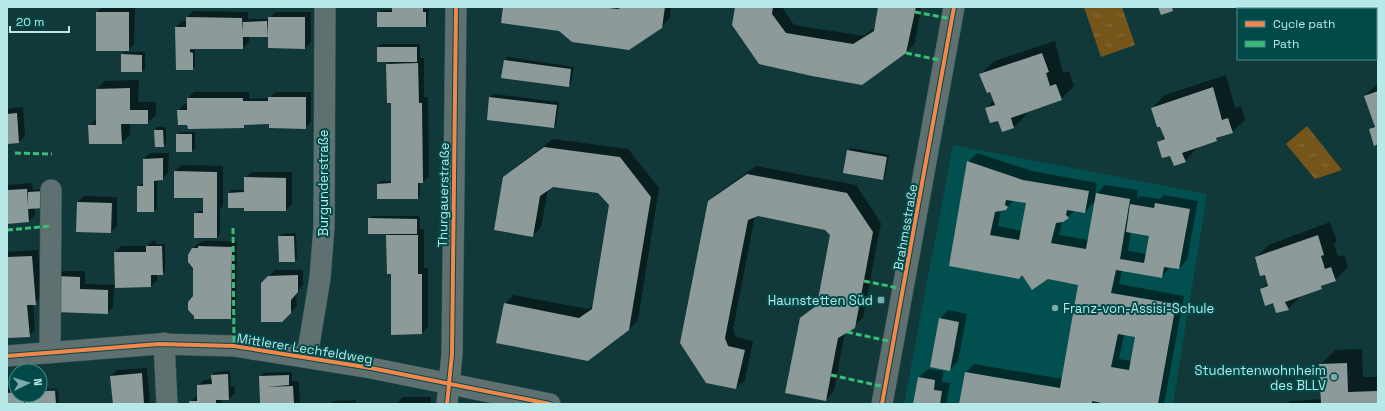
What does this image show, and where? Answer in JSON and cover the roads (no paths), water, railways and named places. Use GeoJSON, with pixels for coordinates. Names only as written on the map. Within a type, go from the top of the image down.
{"type":"FeatureCollection","features":[{"type":"Feature","properties":{"kind":"street","name":"Burgunderstraße"},"geometry":{"type":"LineString","coordinates":[[307,357],[320,278],[324,227],[325,7]]}},
{"type":"Feature","properties":{"kind":"street","name":"Thurgauerstraße"},"geometry":{"type":"LineString","coordinates":[[447,404],[452,354],[456,7]]}},
{"type":"Feature","properties":{"kind":"street","name":"Brahmsstraße"},"geometry":{"type":"LineString","coordinates":[[882,404],[954,7]]}},
{"type":"Feature","properties":{"kind":"street"},"geometry":{"type":"LineString","coordinates":[[50,353],[51,190]]}},
{"type":"Feature","properties":{"kind":"street","name":"Mittlerer Lechfeldweg"},"geometry":{"type":"LineString","coordinates":[[7,356],[164,344],[234,346],[307,357],[449,383],[550,404]]}},
{"type":"Feature","properties":{"kind":"street"},"geometry":{"type":"LineString","coordinates":[[164,344],[167,404]]}},
{"type":"Feature","properties":{"kind":"place","name":"Haunstetten Süd"},"geometry":{"type":"Point","coordinates":[881,300]}},
{"type":"Feature","properties":{"kind":"place","name":"Franz-von-Assisi-Schule"},"geometry":{"type":"Point","coordinates":[1055,308]}},
{"type":"Feature","properties":{"kind":"place","name":"Studentenwohnheim des BLLV"},"geometry":{"type":"Point","coordinates":[1334,377]}}]}
